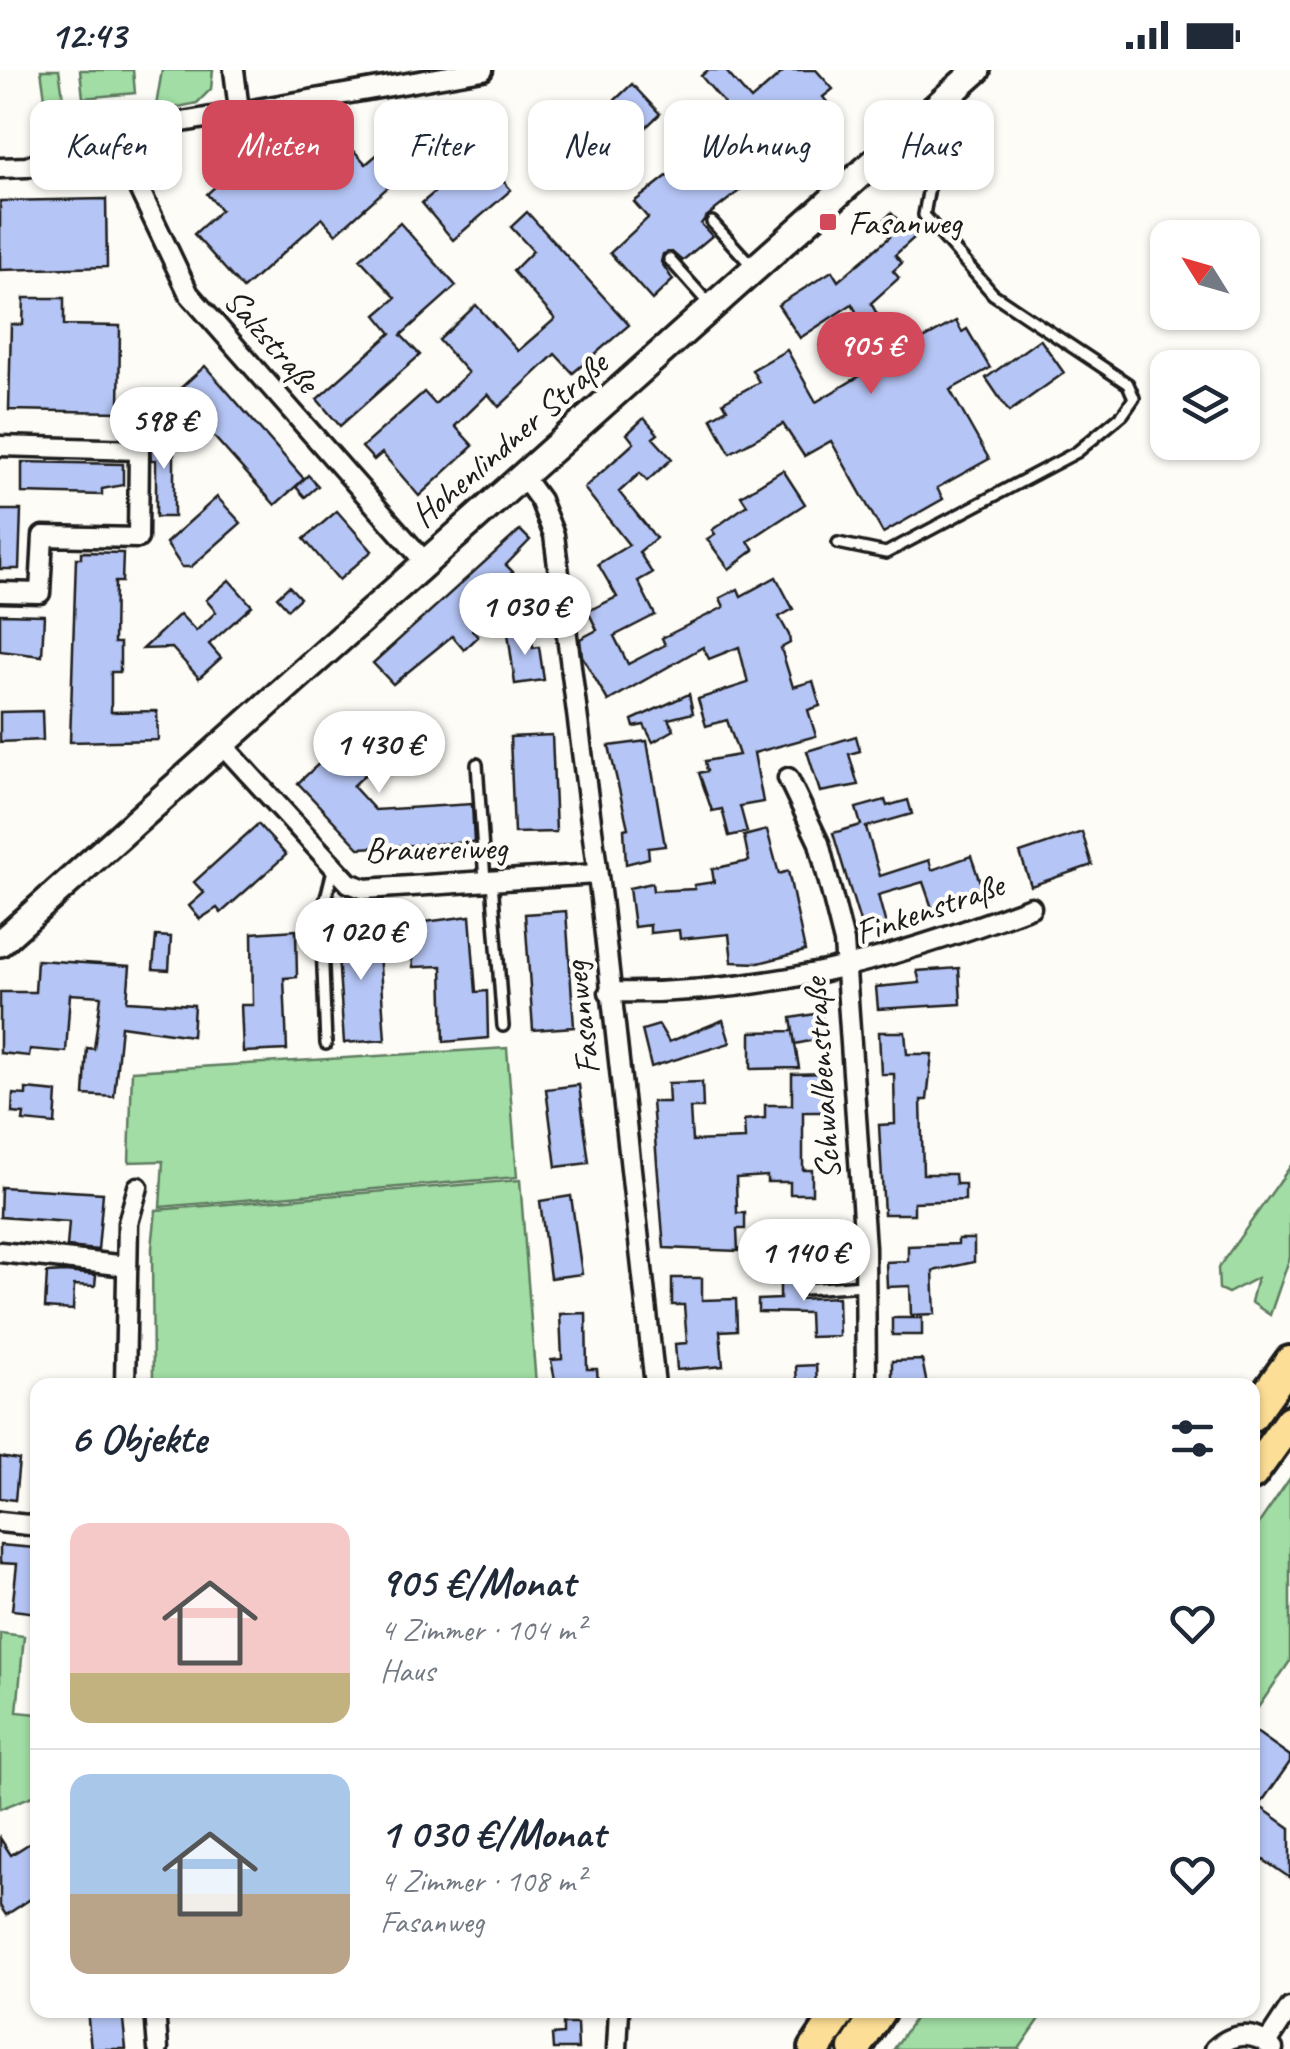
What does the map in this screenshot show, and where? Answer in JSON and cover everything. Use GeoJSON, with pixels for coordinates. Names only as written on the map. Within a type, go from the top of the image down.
{"type":"FeatureCollection","features":[{"type":"Feature","properties":{"kind":"highway"},"geometry":{"type":"LineString","coordinates":[[1260,1404],[1290,1362]]}},
{"type":"Feature","properties":{"kind":"highway"},"geometry":{"type":"LineString","coordinates":[[1260,1463],[1290,1422]]}},
{"type":"Feature","properties":{"kind":"highway"},"geometry":{"type":"LineString","coordinates":[[1260,1464],[1290,1437]]}},
{"type":"Feature","properties":{"kind":"highway"},"geometry":{"type":"LineString","coordinates":[[815,2049],[836,2018]]}},
{"type":"Feature","properties":{"kind":"highway"},"geometry":{"type":"LineString","coordinates":[[854,2049],[875,2018]]}},
{"type":"Feature","properties":{"kind":"street"},"geometry":{"type":"LineString","coordinates":[[234,70],[237,100]]}},
{"type":"Feature","properties":{"kind":"street"},"geometry":{"type":"LineString","coordinates":[[299,100],[483,70]]}},
{"type":"Feature","properties":{"kind":"street","name":"Hohenlindner Straße"},"geometry":{"type":"LineString","coordinates":[[944,100],[977,70]]}},
{"type":"Feature","properties":{"kind":"street"},"geometry":{"type":"LineString","coordinates":[[0,168],[30,166]]}},
{"type":"Feature","properties":{"kind":"street","name":"Hohenlindner Straße"},"geometry":{"type":"LineString","coordinates":[[0,943],[220,742],[864,172]]}},
{"type":"Feature","properties":{"kind":"street","name":"Salzstraße"},"geometry":{"type":"LineString","coordinates":[[140,190],[189,294],[424,561]]}},
{"type":"Feature","properties":{"kind":"street"},"geometry":{"type":"LineString","coordinates":[[0,446],[139,450],[138,538],[43,536],[40,593],[0,592]]}},
{"type":"Feature","properties":{"kind":"street","name":"Fasanweg"},"geometry":{"type":"LineString","coordinates":[[521,474],[540,500],[554,534],[654,1378]]}},
{"type":"Feature","properties":{"kind":"street","name":"Brauereiweg"},"geometry":{"type":"LineString","coordinates":[[220,742],[334,870],[365,889],[596,874]]}},
{"type":"Feature","properties":{"kind":"street","name":"Schwalbenstraße"},"geometry":{"type":"LineString","coordinates":[[788,778],[819,843],[844,942],[866,1285],[866,1378]]}},
{"type":"Feature","properties":{"kind":"street","name":"Finkenstraße"},"geometry":{"type":"LineString","coordinates":[[609,992],[757,986],[846,970],[1031,908]]}},
{"type":"Feature","properties":{"kind":"street"},"geometry":{"type":"LineString","coordinates":[[125,1378],[128,1223],[138,1186]]}},
{"type":"Feature","properties":{"kind":"street"},"geometry":{"type":"LineString","coordinates":[[0,1252],[127,1266]]}},
{"type":"Feature","properties":{"kind":"street"},"geometry":{"type":"LineString","coordinates":[[0,1522],[30,1525]]}},
{"type":"Feature","properties":{"kind":"street"},"geometry":{"type":"LineString","coordinates":[[1215,2049],[1232,2037],[1244,2035],[1270,2046],[1290,2008]]}},
{"type":"Feature","properties":{"kind":"street"},"geometry":{"type":"LineString","coordinates":[[156,2018],[158,2049]]}},
{"type":"Feature","properties":{"kind":"street"},"geometry":{"type":"LineString","coordinates":[[617,2049],[619,2018]]}},
{"type":"Feature","properties":{"kind":"lane"},"geometry":{"type":"LineString","coordinates":[[838,543],[886,553],[1078,452],[1123,414],[1134,398],[1128,384],[993,294],[924,215],[928,190]]}},
{"type":"Feature","properties":{"kind":"lane"},"geometry":{"type":"LineString","coordinates":[[712,222],[755,269]]}},
{"type":"Feature","properties":{"kind":"lane"},"geometry":{"type":"LineString","coordinates":[[669,258],[712,308]]}},
{"type":"Feature","properties":{"kind":"lane"},"geometry":{"type":"LineString","coordinates":[[478,764],[503,1026]]}},
{"type":"Feature","properties":{"kind":"lane"},"geometry":{"type":"LineString","coordinates":[[326,1044],[321,918],[334,870]]}},
{"type":"Feature","properties":{"kind":"lane"},"geometry":{"type":"LineString","coordinates":[[805,1289],[866,1285]]}},
{"type":"Feature","properties":{"kind":"green space"},"geometry":{"type":"Polygon","coordinates":[[[41,70],[59,70],[64,100],[45,100],[41,70]]]}},
{"type":"Feature","properties":{"kind":"green space"},"geometry":{"type":"Polygon","coordinates":[[[80,70],[133,70],[135,93],[83,98],[80,70]]]}},
{"type":"Feature","properties":{"kind":"green space"},"geometry":{"type":"Polygon","coordinates":[[[162,70],[213,70],[211,89],[197,103],[182,106],[182,100],[157,100],[162,70]]]}},
{"type":"Feature","properties":{"kind":"green space"},"geometry":{"type":"Polygon","coordinates":[[[507,1048],[517,1177],[160,1207],[163,1161],[129,1162],[132,1071],[507,1048]]]}},
{"type":"Feature","properties":{"kind":"green space"},"geometry":{"type":"Polygon","coordinates":[[[1290,1167],[1290,1257],[1270,1315],[1251,1302],[1257,1278],[1228,1293],[1219,1289],[1218,1268],[1290,1167]]]}},
{"type":"Feature","properties":{"kind":"green space"},"geometry":{"type":"Polygon","coordinates":[[[520,1180],[535,1378],[153,1378],[152,1248],[156,1210],[520,1180]]]}},
{"type":"Feature","properties":{"kind":"green space"},"geometry":{"type":"Polygon","coordinates":[[[1290,1478],[1290,1661],[1260,1705],[1260,1522],[1290,1478]]]}},
{"type":"Feature","properties":{"kind":"green space"},"geometry":{"type":"Polygon","coordinates":[[[0,1633],[24,1636],[17,1712],[30,1713],[30,1797],[0,1809],[0,1633]]]}},
{"type":"Feature","properties":{"kind":"green space"},"geometry":{"type":"Polygon","coordinates":[[[915,2018],[1040,2018],[1019,2049],[894,2049],[915,2018]]]}},
{"type":"Feature","properties":{"kind":"building"},"geometry":{"type":"Polygon","coordinates":[[[708,70],[725,70],[751,100],[721,100],[701,76],[708,70]]]}},
{"type":"Feature","properties":{"kind":"building"},"geometry":{"type":"Polygon","coordinates":[[[785,70],[816,70],[833,89],[823,97],[825,100],[751,100],[785,70]]]}},
{"type":"Feature","properties":{"kind":"building"},"geometry":{"type":"Polygon","coordinates":[[[632,84],[660,114],[644,129],[644,100],[615,100],[632,84]]]}},
{"type":"Feature","properties":{"kind":"building"},"geometry":{"type":"Polygon","coordinates":[[[354,151],[366,164],[374,157],[374,190],[385,190],[336,234],[322,218],[243,289],[194,234],[221,210],[207,194],[211,190],[354,190],[354,151]]]}},
{"type":"Feature","properties":{"kind":"building"},"geometry":{"type":"Polygon","coordinates":[[[664,178],[664,190],[740,190],[706,217],[701,224],[712,236],[682,261],[672,252],[663,254],[661,262],[673,280],[652,300],[610,253],[648,218],[634,202],[664,178]]]}},
{"type":"Feature","properties":{"kind":"building"},"geometry":{"type":"Polygon","coordinates":[[[508,187],[511,190],[453,240],[422,203],[437,190],[508,190],[508,187]]]}},
{"type":"Feature","properties":{"kind":"building"},"geometry":{"type":"Polygon","coordinates":[[[106,199],[107,267],[0,270],[0,201],[106,199]]]}},
{"type":"Feature","properties":{"kind":"building"},"geometry":{"type":"Polygon","coordinates":[[[527,212],[629,325],[573,373],[555,354],[499,407],[488,394],[455,426],[473,446],[419,496],[382,453],[374,460],[362,447],[424,392],[435,404],[468,373],[439,340],[476,305],[518,351],[555,319],[513,271],[533,251],[511,227],[527,212]]]}},
{"type":"Feature","properties":{"kind":"building"},"geometry":{"type":"Polygon","coordinates":[[[891,213],[915,237],[895,255],[902,263],[893,271],[899,278],[871,303],[898,353],[956,321],[962,332],[967,329],[990,368],[950,390],[989,459],[937,488],[943,499],[883,533],[831,441],[804,456],[783,424],[730,453],[711,418],[727,409],[723,402],[759,382],[752,370],[787,350],[816,402],[883,362],[852,304],[800,338],[778,305],[832,271],[838,281],[890,237],[879,225],[891,213]]]}},
{"type":"Feature","properties":{"kind":"building"},"geometry":{"type":"Polygon","coordinates":[[[400,223],[456,286],[401,335],[420,355],[340,426],[317,399],[391,333],[376,315],[396,298],[360,259],[400,223]]]}},
{"type":"Feature","properties":{"kind":"building"},"geometry":{"type":"Polygon","coordinates":[[[24,298],[64,298],[64,325],[120,326],[119,412],[9,410],[11,324],[23,325],[24,298]]]}},
{"type":"Feature","properties":{"kind":"building"},"geometry":{"type":"Polygon","coordinates":[[[1040,339],[1064,373],[1009,412],[986,378],[1040,339]]]}},
{"type":"Feature","properties":{"kind":"building"},"geometry":{"type":"Polygon","coordinates":[[[205,366],[304,479],[275,505],[175,393],[205,366]]]}},
{"type":"Feature","properties":{"kind":"building"},"geometry":{"type":"Polygon","coordinates":[[[644,418],[658,434],[653,438],[672,459],[647,481],[640,473],[619,492],[656,538],[639,552],[652,573],[638,581],[655,615],[614,636],[628,664],[665,645],[662,638],[724,607],[720,598],[738,589],[741,596],[776,577],[793,609],[779,617],[789,635],[790,643],[781,648],[793,687],[813,681],[820,706],[808,710],[816,736],[754,753],[763,802],[740,806],[747,832],[729,836],[722,809],[712,811],[699,773],[707,771],[705,761],[739,755],[727,720],[706,726],[698,699],[748,683],[739,647],[709,659],[703,647],[608,701],[582,656],[580,639],[597,630],[588,611],[617,597],[598,564],[629,545],[584,488],[634,443],[627,434],[644,418]]]}},
{"type":"Feature","properties":{"kind":"building"},"geometry":{"type":"Polygon","coordinates":[[[149,433],[174,433],[174,517],[156,517],[156,460],[151,460],[149,433]]]}},
{"type":"Feature","properties":{"kind":"building"},"geometry":{"type":"Polygon","coordinates":[[[22,462],[123,464],[123,485],[102,489],[102,495],[22,493],[22,462]]]}},
{"type":"Feature","properties":{"kind":"building"},"geometry":{"type":"Polygon","coordinates":[[[783,470],[805,504],[748,541],[754,550],[729,569],[707,539],[715,534],[712,530],[747,505],[741,496],[783,470]]]}},
{"type":"Feature","properties":{"kind":"building"},"geometry":{"type":"Polygon","coordinates":[[[308,475],[318,486],[305,497],[296,487],[308,475]]]}},
{"type":"Feature","properties":{"kind":"building"},"geometry":{"type":"Polygon","coordinates":[[[217,497],[241,523],[191,567],[182,567],[166,543],[217,497]]]}},
{"type":"Feature","properties":{"kind":"building"},"geometry":{"type":"Polygon","coordinates":[[[0,510],[21,510],[19,569],[0,569],[0,510]]]}},
{"type":"Feature","properties":{"kind":"building"},"geometry":{"type":"Polygon","coordinates":[[[337,511],[372,551],[339,580],[304,539],[337,511]]]}},
{"type":"Feature","properties":{"kind":"building"},"geometry":{"type":"Polygon","coordinates":[[[520,530],[530,540],[506,565],[513,572],[495,589],[505,599],[472,630],[478,637],[464,650],[452,636],[393,684],[373,663],[520,530]]]}},
{"type":"Feature","properties":{"kind":"building"},"geometry":{"type":"Polygon","coordinates":[[[81,552],[123,553],[122,582],[115,582],[114,643],[120,643],[120,672],[111,672],[111,712],[157,711],[158,740],[70,742],[76,558],[81,558],[81,552]]]}},
{"type":"Feature","properties":{"kind":"building"},"geometry":{"type":"Polygon","coordinates":[[[229,580],[252,606],[209,644],[221,658],[199,678],[172,648],[143,649],[180,614],[196,631],[216,612],[206,600],[229,580]]]}},
{"type":"Feature","properties":{"kind":"building"},"geometry":{"type":"Polygon","coordinates":[[[289,586],[300,598],[288,609],[277,597],[289,586]]]}},
{"type":"Feature","properties":{"kind":"building"},"geometry":{"type":"Polygon","coordinates":[[[0,614],[44,615],[42,656],[0,651],[0,614]]]}},
{"type":"Feature","properties":{"kind":"building"},"geometry":{"type":"Polygon","coordinates":[[[531,630],[533,648],[539,647],[544,680],[515,684],[508,633],[531,630]]]}},
{"type":"Feature","properties":{"kind":"building"},"geometry":{"type":"Polygon","coordinates":[[[689,694],[693,713],[668,719],[674,730],[653,742],[644,725],[634,727],[632,720],[689,694]]]}},
{"type":"Feature","properties":{"kind":"building"},"geometry":{"type":"Polygon","coordinates":[[[377,710],[404,738],[353,786],[375,810],[472,804],[474,842],[359,848],[298,783],[377,710]]]}},
{"type":"Feature","properties":{"kind":"building"},"geometry":{"type":"Polygon","coordinates":[[[42,711],[43,740],[0,742],[0,712],[42,711]]]}},
{"type":"Feature","properties":{"kind":"building"},"geometry":{"type":"Polygon","coordinates":[[[552,735],[556,832],[514,833],[510,737],[552,735]]]}},
{"type":"Feature","properties":{"kind":"building"},"geometry":{"type":"Polygon","coordinates":[[[856,736],[860,751],[849,754],[858,785],[820,792],[807,751],[856,736]]]}},
{"type":"Feature","properties":{"kind":"building"},"geometry":{"type":"Polygon","coordinates":[[[647,741],[665,846],[648,848],[649,858],[626,864],[624,829],[628,828],[609,746],[647,741]]]}},
{"type":"Feature","properties":{"kind":"building"},"geometry":{"type":"Polygon","coordinates":[[[885,800],[887,806],[908,800],[912,814],[866,827],[880,876],[929,860],[932,870],[971,856],[983,891],[933,911],[923,882],[878,895],[886,925],[863,932],[833,833],[861,825],[856,808],[885,800]]]}},
{"type":"Feature","properties":{"kind":"building"},"geometry":{"type":"Polygon","coordinates":[[[258,824],[286,855],[221,913],[217,908],[200,919],[189,906],[204,893],[194,882],[258,824]]]}},
{"type":"Feature","properties":{"kind":"building"},"geometry":{"type":"Polygon","coordinates":[[[767,830],[779,874],[788,871],[805,951],[759,963],[732,962],[729,934],[680,939],[679,930],[650,933],[650,925],[634,927],[629,888],[652,883],[653,891],[695,889],[694,885],[714,882],[712,869],[749,861],[744,836],[767,830]]]}},
{"type":"Feature","properties":{"kind":"building"},"geometry":{"type":"Polygon","coordinates":[[[1082,832],[1092,865],[1031,886],[1020,853],[1082,832]]]}},
{"type":"Feature","properties":{"kind":"building"},"geometry":{"type":"Polygon","coordinates":[[[566,911],[574,1027],[533,1030],[525,914],[566,911]]]}},
{"type":"Feature","properties":{"kind":"building"},"geometry":{"type":"Polygon","coordinates":[[[470,916],[476,992],[487,991],[488,1038],[444,1042],[442,966],[413,967],[410,924],[470,916]]]}},
{"type":"Feature","properties":{"kind":"building"},"geometry":{"type":"Polygon","coordinates":[[[377,922],[385,1040],[344,1043],[336,926],[377,922]]]}},
{"type":"Feature","properties":{"kind":"building"},"geometry":{"type":"Polygon","coordinates":[[[296,930],[297,977],[284,978],[287,1050],[243,1052],[241,1005],[253,1005],[252,933],[296,930]]]}},
{"type":"Feature","properties":{"kind":"building"},"geometry":{"type":"Polygon","coordinates":[[[156,936],[171,937],[169,970],[153,969],[156,936]]]}},
{"type":"Feature","properties":{"kind":"building"},"geometry":{"type":"Polygon","coordinates":[[[37,960],[130,966],[127,1001],[194,1005],[192,1036],[121,1026],[114,1097],[84,1095],[87,1048],[94,1049],[101,996],[70,994],[66,1052],[30,1049],[29,1056],[0,1053],[0,992],[35,992],[37,960]]]}},
{"type":"Feature","properties":{"kind":"building"},"geometry":{"type":"Polygon","coordinates":[[[959,968],[961,1004],[878,1009],[876,987],[920,983],[917,971],[959,968]]]}},
{"type":"Feature","properties":{"kind":"building"},"geometry":{"type":"Polygon","coordinates":[[[821,1013],[825,1038],[795,1044],[799,1068],[751,1069],[751,1032],[793,1031],[791,1018],[821,1013]]]}},
{"type":"Feature","properties":{"kind":"building"},"geometry":{"type":"Polygon","coordinates":[[[723,1020],[730,1043],[651,1067],[642,1030],[659,1025],[669,1042],[723,1020]]]}},
{"type":"Feature","properties":{"kind":"building"},"geometry":{"type":"Polygon","coordinates":[[[879,1032],[905,1032],[907,1054],[932,1054],[927,1100],[921,1100],[923,1174],[955,1174],[956,1184],[965,1184],[965,1200],[914,1202],[914,1214],[884,1214],[879,1125],[895,1124],[894,1074],[881,1074],[879,1032]]]}},
{"type":"Feature","properties":{"kind":"building"},"geometry":{"type":"Polygon","coordinates":[[[828,1073],[830,1112],[803,1112],[803,1170],[812,1170],[812,1194],[790,1194],[790,1182],[767,1182],[767,1176],[736,1178],[737,1213],[745,1213],[745,1229],[737,1229],[738,1251],[664,1248],[652,1102],[669,1102],[668,1083],[702,1082],[703,1108],[690,1108],[692,1141],[745,1139],[744,1120],[765,1118],[765,1105],[792,1105],[792,1074],[828,1073]]]}},
{"type":"Feature","properties":{"kind":"building"},"geometry":{"type":"Polygon","coordinates":[[[579,1085],[589,1163],[556,1167],[546,1089],[579,1085]]]}},
{"type":"Feature","properties":{"kind":"building"},"geometry":{"type":"Polygon","coordinates":[[[26,1089],[57,1092],[55,1124],[23,1121],[24,1114],[12,1113],[13,1094],[26,1095],[26,1089]]]}},
{"type":"Feature","properties":{"kind":"building"},"geometry":{"type":"Polygon","coordinates":[[[1,1187],[103,1193],[98,1250],[67,1247],[69,1222],[0,1217],[1,1187]]]}},
{"type":"Feature","properties":{"kind":"building"},"geometry":{"type":"Polygon","coordinates":[[[571,1196],[582,1274],[550,1278],[540,1201],[571,1196]]]}},
{"type":"Feature","properties":{"kind":"building"},"geometry":{"type":"Polygon","coordinates":[[[815,1232],[816,1256],[794,1257],[793,1233],[815,1232]]]}},
{"type":"Feature","properties":{"kind":"building"},"geometry":{"type":"Polygon","coordinates":[[[958,1239],[974,1239],[974,1262],[933,1271],[935,1314],[911,1315],[910,1286],[887,1287],[886,1262],[908,1261],[908,1246],[958,1244],[958,1239]]]}},
{"type":"Feature","properties":{"kind":"building"},"geometry":{"type":"Polygon","coordinates":[[[780,1262],[797,1262],[799,1299],[838,1297],[839,1336],[810,1337],[809,1313],[758,1312],[758,1300],[780,1299],[780,1262]]]}},
{"type":"Feature","properties":{"kind":"building"},"geometry":{"type":"Polygon","coordinates":[[[47,1273],[96,1275],[95,1286],[74,1285],[73,1310],[45,1308],[47,1273]]]}},
{"type":"Feature","properties":{"kind":"building"},"geometry":{"type":"Polygon","coordinates":[[[672,1278],[702,1278],[702,1300],[736,1299],[737,1330],[720,1331],[723,1366],[677,1370],[675,1344],[687,1343],[684,1305],[672,1305],[672,1278]]]}},
{"type":"Feature","properties":{"kind":"building"},"geometry":{"type":"Polygon","coordinates":[[[586,1313],[587,1369],[597,1369],[598,1378],[555,1378],[551,1360],[562,1359],[560,1314],[586,1313]]]}},
{"type":"Feature","properties":{"kind":"building"},"geometry":{"type":"Polygon","coordinates":[[[892,1318],[922,1318],[922,1335],[892,1335],[892,1318]]]}},
{"type":"Feature","properties":{"kind":"building"},"geometry":{"type":"Polygon","coordinates":[[[922,1360],[926,1378],[892,1378],[892,1361],[922,1360]]]}},
{"type":"Feature","properties":{"kind":"building"},"geometry":{"type":"Polygon","coordinates":[[[816,1365],[817,1378],[797,1378],[796,1366],[816,1365]]]}},
{"type":"Feature","properties":{"kind":"building"},"geometry":{"type":"Polygon","coordinates":[[[0,1457],[19,1460],[15,1500],[0,1498],[0,1457]]]}},
{"type":"Feature","properties":{"kind":"building"},"geometry":{"type":"Polygon","coordinates":[[[0,1545],[30,1548],[30,1612],[12,1610],[17,1564],[0,1563],[0,1545]]]}},
{"type":"Feature","properties":{"kind":"building"},"geometry":{"type":"Polygon","coordinates":[[[1260,1735],[1290,1756],[1290,1762],[1260,1805],[1260,1735]]]}},
{"type":"Feature","properties":{"kind":"building"},"geometry":{"type":"Polygon","coordinates":[[[1260,1807],[1290,1828],[1290,1878],[1260,1857],[1260,1807]]]}},
{"type":"Feature","properties":{"kind":"building"},"geometry":{"type":"Polygon","coordinates":[[[0,1838],[11,1855],[30,1843],[30,1899],[6,1915],[0,1906],[0,1838]]]}},
{"type":"Feature","properties":{"kind":"building"},"geometry":{"type":"Polygon","coordinates":[[[88,2018],[123,2018],[126,2049],[91,2049],[88,2018]]]}},
{"type":"Feature","properties":{"kind":"building"},"geometry":{"type":"Polygon","coordinates":[[[563,2024],[577,2024],[578,2049],[553,2049],[552,2035],[563,2034],[563,2024]]]}},
{"type":"Feature","properties":{"kind":"place","name":"Fasanweg"},"geometry":{"type":"Point","coordinates":[828,222]}}]}
